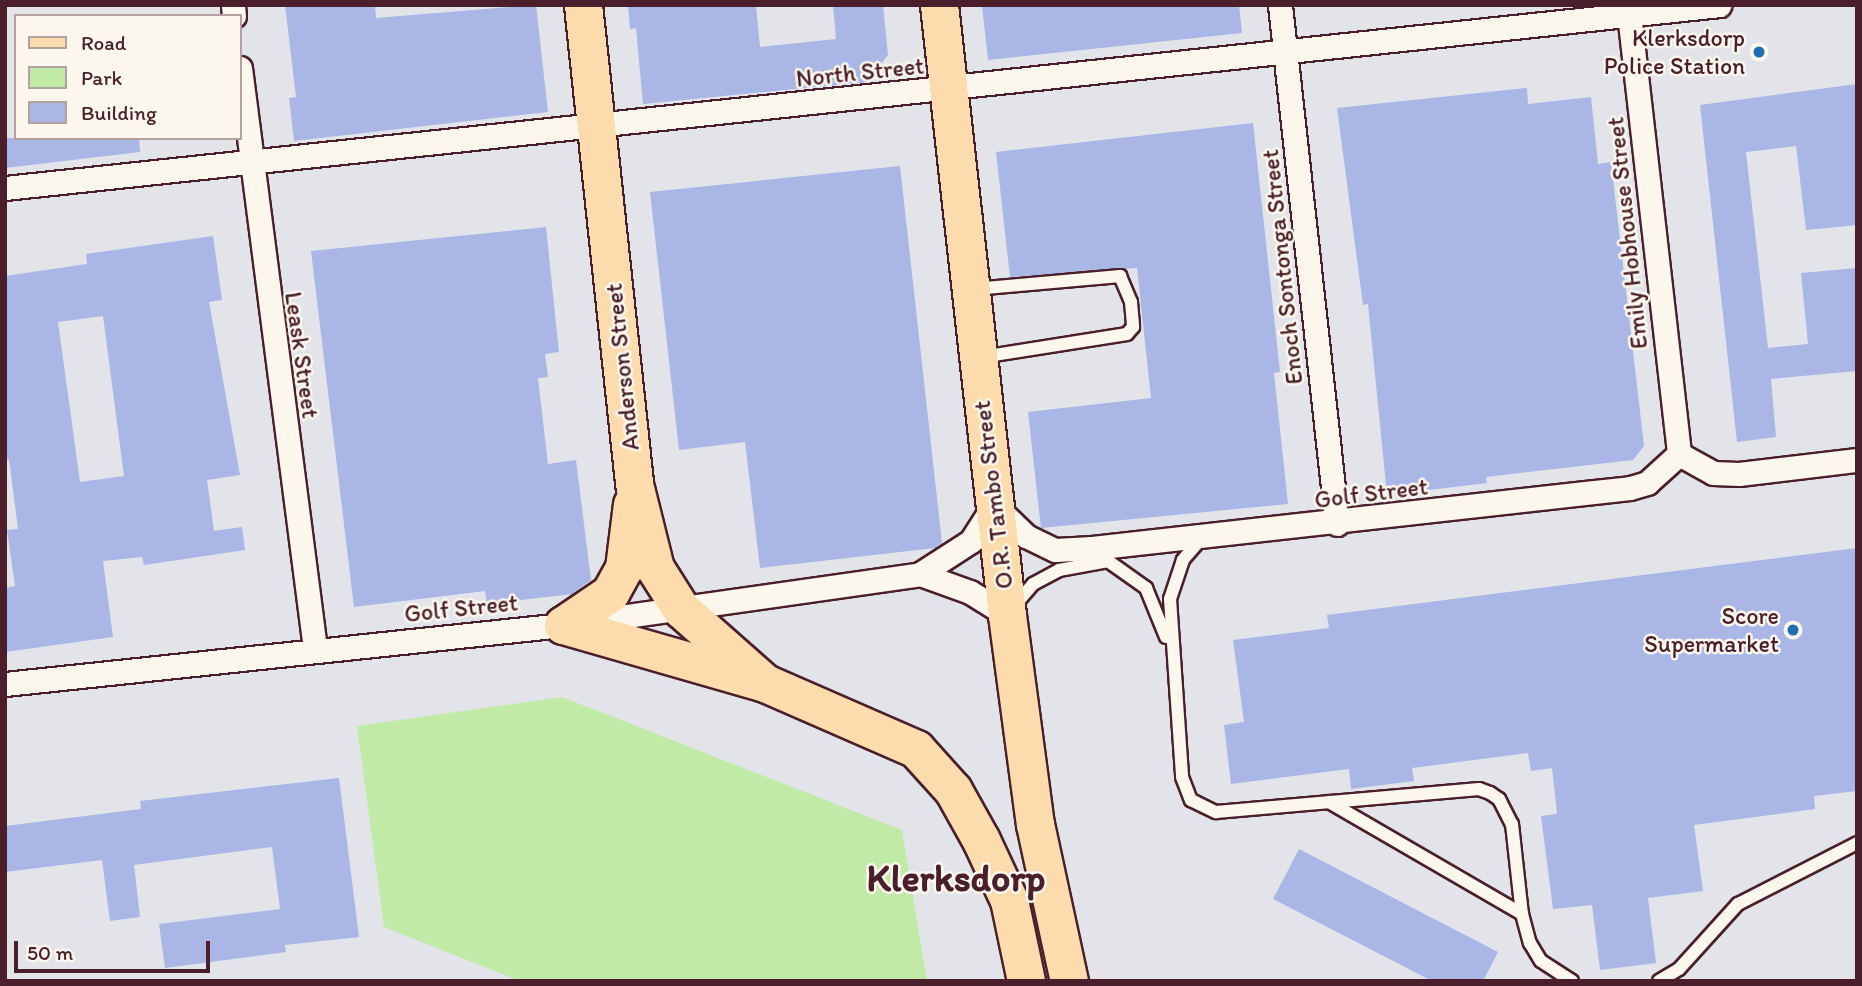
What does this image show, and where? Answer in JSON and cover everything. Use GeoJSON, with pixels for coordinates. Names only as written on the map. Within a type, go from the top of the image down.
{"type":"FeatureCollection","features":[{"type":"Feature","properties":{"kind":"main road","name":"Anderson Street"},"geometry":{"type":"LineString","coordinates":[[583,5],[635,488],[656,568],[681,609],[765,683]]}},
{"type":"Feature","properties":{"kind":"main road","name":"O.R. Tambo Street"},"geometry":{"type":"LineString","coordinates":[[939,5],[1007,615],[1035,824],[1069,981]]}},
{"type":"Feature","properties":{"kind":"main road"},"geometry":{"type":"LineString","coordinates":[[563,625],[610,593],[624,568],[635,488]]}},
{"type":"Feature","properties":{"kind":"main road"},"geometry":{"type":"LineString","coordinates":[[563,625],[765,683],[916,749],[953,790],[1009,900],[1026,981]]}},
{"type":"Feature","properties":{"kind":"street","name":"Enoch Sontonga Street"},"geometry":{"type":"LineString","coordinates":[[1280,5],[1337,524]]}},
{"type":"Feature","properties":{"kind":"street","name":"North Street"},"geometry":{"type":"LineString","coordinates":[[5,188],[597,128],[1285,53],[1628,10],[1720,5]]}},
{"type":"Feature","properties":{"kind":"street","name":"Emily Hobhouse Street"},"geometry":{"type":"LineString","coordinates":[[1628,10],[1679,454]]}},
{"type":"Feature","properties":{"kind":"street","name":"Leask Street"},"geometry":{"type":"LineString","coordinates":[[242,87],[315,649]]}},
{"type":"Feature","properties":{"kind":"street"},"geometry":{"type":"LineString","coordinates":[[1679,454],[1713,473],[1738,474],[1857,460]]}},
{"type":"Feature","properties":{"kind":"street","name":"Golf Street"},"geometry":{"type":"LineString","coordinates":[[5,684],[315,649],[563,625],[920,574],[971,541],[994,505],[1026,536],[1055,550],[1201,539],[1630,488],[1647,482],[1679,454]]}},
{"type":"Feature","properties":{"kind":"street","name":"Golf Street"},"geometry":{"type":"LineString","coordinates":[[920,574],[970,592],[1007,615]]}},
{"type":"Feature","properties":{"kind":"lane"},"geometry":{"type":"LineString","coordinates":[[970,289],[1120,276],[1128,290],[1133,327],[1127,334],[977,358]]}},
{"type":"Feature","properties":{"kind":"lane"},"geometry":{"type":"LineString","coordinates":[[1201,539],[1183,560],[1170,600],[1170,654],[1182,777],[1191,800],[1216,812],[1479,789],[1490,793],[1499,799],[1512,824],[1522,914],[1541,961],[1572,981]]}},
{"type":"Feature","properties":{"kind":"lane"},"geometry":{"type":"LineString","coordinates":[[1007,615],[1033,584],[1059,570],[1108,561],[1146,588],[1158,608],[1170,654]]}},
{"type":"Feature","properties":{"kind":"lane"},"geometry":{"type":"LineString","coordinates":[[1329,802],[1522,914]]}},
{"type":"Feature","properties":{"kind":"lane"},"geometry":{"type":"LineString","coordinates":[[1660,981],[1679,969],[1738,904],[1857,843]]}},
{"type":"Feature","properties":{"kind":"green space"},"geometry":{"type":"Polygon","coordinates":[[[562,697],[902,830],[927,981],[520,981],[384,927],[357,726],[562,697]]]}},
{"type":"Feature","properties":{"kind":"building"},"geometry":{"type":"Polygon","coordinates":[[[285,5],[375,5],[376,18],[536,5],[548,112],[294,141],[289,98],[296,97],[285,5]]]}},
{"type":"Feature","properties":{"kind":"building"},"geometry":{"type":"Polygon","coordinates":[[[628,5],[756,5],[760,47],[836,39],[833,5],[883,5],[888,55],[867,82],[643,104],[636,28],[630,29],[628,5]]]}},
{"type":"Feature","properties":{"kind":"building"},"geometry":{"type":"Polygon","coordinates":[[[982,5],[1239,5],[1242,33],[988,60],[982,5]]]}},
{"type":"Feature","properties":{"kind":"building"},"geometry":{"type":"Polygon","coordinates":[[[1857,84],[1857,225],[1806,230],[1796,146],[1746,152],[1768,348],[1808,344],[1801,273],[1857,268],[1857,371],[1771,379],[1776,437],[1737,442],[1700,105],[1857,84]]]}},
{"type":"Feature","properties":{"kind":"building"},"geometry":{"type":"Polygon","coordinates":[[[1527,88],[1528,104],[1591,97],[1598,164],[1611,162],[1644,446],[1633,460],[1486,477],[1487,483],[1387,495],[1368,304],[1363,305],[1337,108],[1527,88]]]}},
{"type":"Feature","properties":{"kind":"building"},"geometry":{"type":"Polygon","coordinates":[[[1253,123],[1280,372],[1274,373],[1288,504],[1041,528],[1028,412],[1151,398],[1137,268],[1010,277],[996,152],[1253,123]]]}},
{"type":"Feature","properties":{"kind":"building"},"geometry":{"type":"Polygon","coordinates":[[[5,138],[139,140],[140,152],[5,168],[5,138]]]}},
{"type":"Feature","properties":{"kind":"building"},"geometry":{"type":"Polygon","coordinates":[[[900,166],[942,543],[935,548],[760,568],[745,442],[679,450],[650,192],[900,166]]]}},
{"type":"Feature","properties":{"kind":"building"},"geometry":{"type":"Polygon","coordinates":[[[546,227],[559,352],[545,354],[548,377],[538,378],[548,464],[576,460],[591,580],[572,594],[487,604],[485,591],[354,607],[311,251],[546,227]]]}},
{"type":"Feature","properties":{"kind":"building"},"geometry":{"type":"Polygon","coordinates":[[[213,236],[222,300],[209,302],[240,475],[207,480],[214,531],[242,527],[245,550],[144,565],[142,557],[103,561],[113,637],[5,652],[5,588],[15,586],[7,530],[18,529],[9,459],[5,460],[5,276],[87,264],[86,254],[213,236]],[[103,316],[58,322],[80,482],[124,476],[103,316]]]}},
{"type":"Feature","properties":{"kind":"building"},"geometry":{"type":"Polygon","coordinates":[[[1857,548],[1857,791],[1814,796],[1815,809],[1694,825],[1703,891],[1648,898],[1656,963],[1600,970],[1592,905],[1553,909],[1541,816],[1557,814],[1552,768],[1531,771],[1528,753],[1412,768],[1414,781],[1351,789],[1349,769],[1231,784],[1224,725],[1244,722],[1233,640],[1329,628],[1327,615],[1857,548]]]}},
{"type":"Feature","properties":{"kind":"building"},"geometry":{"type":"Polygon","coordinates":[[[339,778],[359,937],[285,945],[286,952],[165,968],[159,924],[280,909],[272,847],[134,865],[140,917],[110,921],[102,860],[5,872],[5,826],[141,809],[140,801],[339,778]]]}},
{"type":"Feature","properties":{"kind":"building"},"geometry":{"type":"Polygon","coordinates":[[[1299,849],[1498,952],[1483,981],[1432,981],[1273,899],[1299,849]]]}},
{"type":"Feature","properties":{"kind":"place","name":"Klerksdorp Police Station"},"geometry":{"type":"Point","coordinates":[1759,52]}},
{"type":"Feature","properties":{"kind":"place","name":"Score Supermarket"},"geometry":{"type":"Point","coordinates":[1793,630]}},
{"type":"Feature","properties":{"kind":"district","name":"Klerksdorp"},"geometry":{"type":"Point","coordinates":[956,879]}}]}
